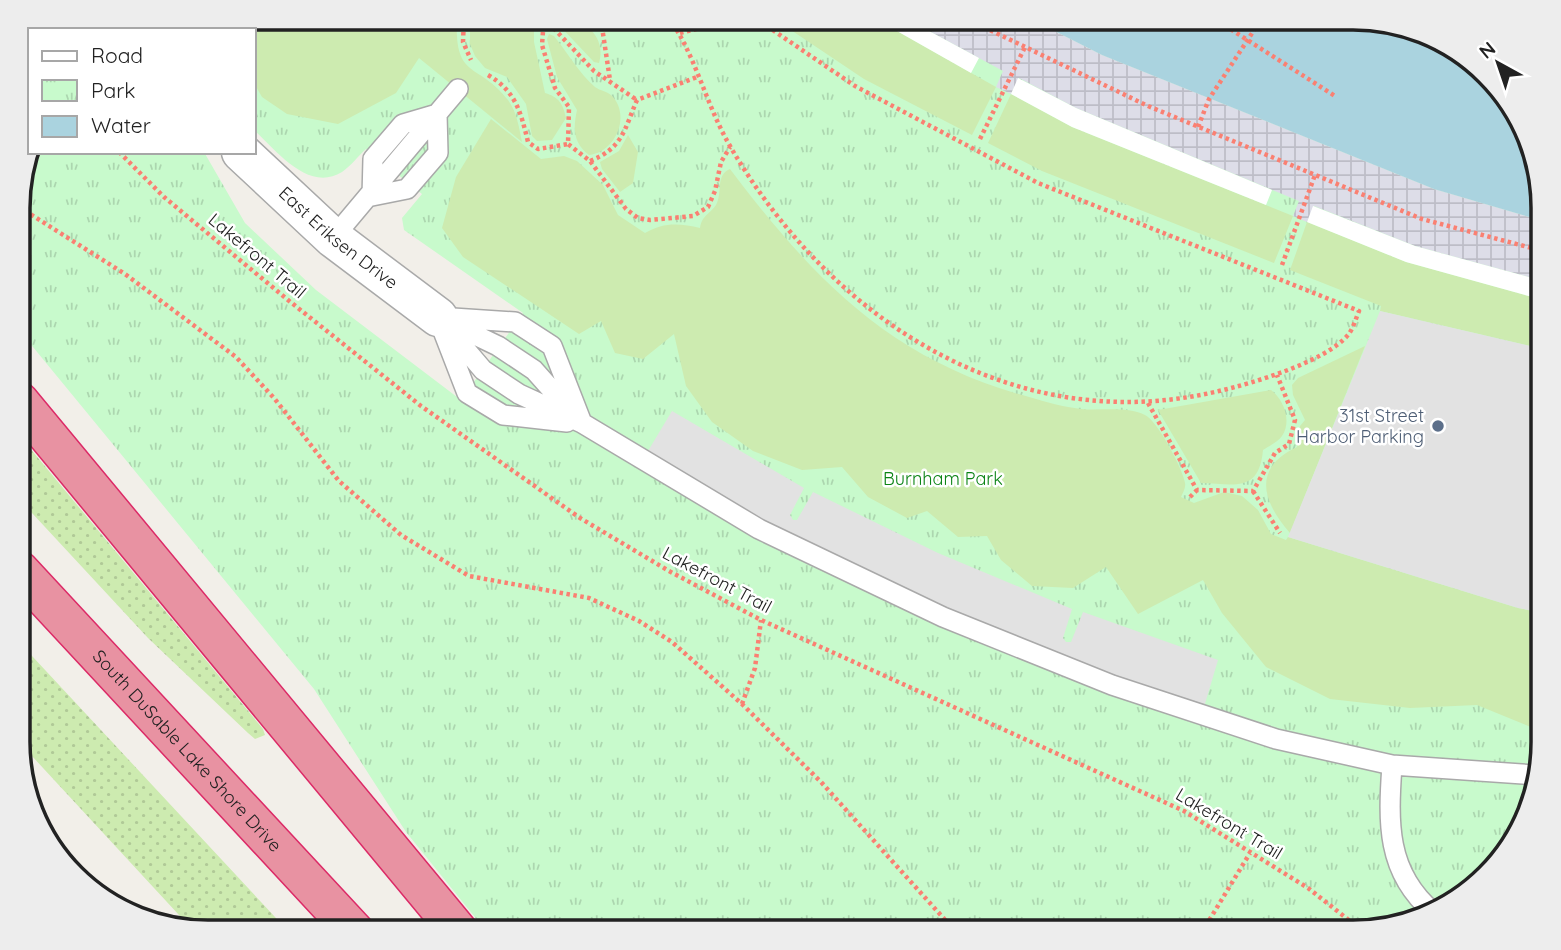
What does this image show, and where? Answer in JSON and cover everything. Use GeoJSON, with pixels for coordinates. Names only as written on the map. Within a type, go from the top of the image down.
{"type":"FeatureCollection","features":[{"type":"Feature","properties":{"kind":"highway"},"geometry":{"type":"LineString","coordinates":[[30,414],[449,920]]}},
{"type":"Feature","properties":{"kind":"highway","name":"South DuSable Lake Shore Drive"},"geometry":{"type":"LineString","coordinates":[[30,582],[344,920]]}},
{"type":"Feature","properties":{"kind":"street","name":"East Eriksen Drive"},"geometry":{"type":"LineString","coordinates":[[243,154],[333,238],[438,317]]}},
{"type":"Feature","properties":{"kind":"lane"},"geometry":{"type":"LineString","coordinates":[[333,238],[372,195],[458,89]]}},
{"type":"Feature","properties":{"kind":"lane"},"geometry":{"type":"LineString","coordinates":[[438,317],[483,370],[519,394],[582,424],[759,529],[943,617],[1112,685],[1276,740],[1392,765],[1528,774]]}},
{"type":"Feature","properties":{"kind":"lane"},"geometry":{"type":"LineString","coordinates":[[438,317],[498,346],[534,370],[582,424]]}},
{"type":"Feature","properties":{"kind":"lane"},"geometry":{"type":"LineString","coordinates":[[438,317],[515,322],[552,346],[582,424]]}},
{"type":"Feature","properties":{"kind":"lane"},"geometry":{"type":"LineString","coordinates":[[438,317],[467,393],[503,415],[582,424]]}},
{"type":"Feature","properties":{"kind":"lane"},"geometry":{"type":"LineString","coordinates":[[1392,765],[1388,820],[1400,868],[1416,897],[1425,905]]}},
{"type":"Feature","properties":{"kind":"path"},"geometry":{"type":"LineString","coordinates":[[464,30],[463,42],[469,59],[476,65]]}},
{"type":"Feature","properties":{"kind":"path"},"geometry":{"type":"LineString","coordinates":[[543,30],[542,45],[555,88],[569,107],[568,144]]}},
{"type":"Feature","properties":{"kind":"path"},"geometry":{"type":"LineString","coordinates":[[555,30],[594,71],[637,100]]}},
{"type":"Feature","properties":{"kind":"path"},"geometry":{"type":"LineString","coordinates":[[603,30],[610,80]]}},
{"type":"Feature","properties":{"kind":"path"},"geometry":{"type":"LineString","coordinates":[[678,30],[730,147],[785,225],[822,268],[872,312],[919,344],[966,368],[1038,392],[1116,404],[1147,403],[1198,396],[1277,375],[1327,350],[1349,334],[1359,311],[1038,183],[855,86],[773,30]]}},
{"type":"Feature","properties":{"kind":"path"},"geometry":{"type":"LineString","coordinates":[[680,33],[692,30]]}},
{"type":"Feature","properties":{"kind":"path"},"geometry":{"type":"LineString","coordinates":[[990,30],[1198,127],[1422,219],[1531,248]]}},
{"type":"Feature","properties":{"kind":"path"},"geometry":{"type":"LineString","coordinates":[[1232,30],[1335,96]]}},
{"type":"Feature","properties":{"kind":"path"},"geometry":{"type":"LineString","coordinates":[[1198,127],[1209,99],[1254,30]]}},
{"type":"Feature","properties":{"kind":"path"},"geometry":{"type":"LineString","coordinates":[[981,139],[1025,47]]}},
{"type":"Feature","properties":{"kind":"path"},"geometry":{"type":"LineString","coordinates":[[482,72],[502,83],[519,104],[528,142],[538,149],[568,144],[590,161],[626,209],[638,218],[650,220],[693,216],[708,207],[715,191],[721,162],[730,147]]}},
{"type":"Feature","properties":{"kind":"path"},"geometry":{"type":"LineString","coordinates":[[590,161],[608,154],[618,145],[637,100],[697,76]]}},
{"type":"Feature","properties":{"kind":"path","name":"Lakefront Trail"},"geometry":{"type":"LineString","coordinates":[[121,154],[164,197],[421,406],[580,518],[669,571],[761,620],[1184,811],[1308,888],[1349,920]]}},
{"type":"Feature","properties":{"kind":"path"},"geometry":{"type":"LineString","coordinates":[[1282,265],[1315,175]]}},
{"type":"Feature","properties":{"kind":"path"},"geometry":{"type":"LineString","coordinates":[[30,214],[125,275],[236,357],[274,398],[339,481],[401,535],[469,576],[589,598],[639,621],[673,642],[742,704],[821,782],[945,920]]}},
{"type":"Feature","properties":{"kind":"path"},"geometry":{"type":"LineString","coordinates":[[1253,491],[1275,453],[1289,444],[1295,420],[1277,375]]}},
{"type":"Feature","properties":{"kind":"path"},"geometry":{"type":"LineString","coordinates":[[1147,403],[1197,490]]}},
{"type":"Feature","properties":{"kind":"path"},"geometry":{"type":"LineString","coordinates":[[1190,497],[1197,490],[1253,491]]}},
{"type":"Feature","properties":{"kind":"path"},"geometry":{"type":"LineString","coordinates":[[1253,491],[1280,533]]}},
{"type":"Feature","properties":{"kind":"path"},"geometry":{"type":"LineString","coordinates":[[742,704],[755,668],[761,620]]}},
{"type":"Feature","properties":{"kind":"path"},"geometry":{"type":"LineString","coordinates":[[1209,920],[1250,853]]}},
{"type":"Feature","properties":{"kind":"green space","name":"Burnham Park"},"geometry":{"type":"Polygon","coordinates":[[[256,30],[1053,30],[1102,55],[1434,189],[1531,217],[1531,754],[1528,777],[1513,821],[1487,860],[1462,883],[1421,907],[1376,919],[477,920],[406,832],[314,689],[30,343],[30,208],[31,185],[38,154],[205,154],[245,223],[316,290],[461,400],[523,313],[404,230],[402,218],[422,194],[366,149],[342,172],[329,177],[305,173],[283,158],[256,132],[256,30]]]}},
{"type":"Feature","properties":{"kind":"green space"},"geometry":{"type":"Polygon","coordinates":[[[256,30],[457,30],[459,52],[464,61],[508,100],[516,115],[522,142],[419,58],[396,93],[338,124],[287,114],[262,97],[256,86],[256,30]]]}},
{"type":"Feature","properties":{"kind":"green space"},"geometry":{"type":"Polygon","coordinates":[[[470,30],[534,30],[545,93],[560,102],[566,118],[552,140],[537,141],[532,136],[526,104],[507,77],[485,68],[475,56],[470,44],[470,30]]]}},
{"type":"Feature","properties":{"kind":"green space"},"geometry":{"type":"Polygon","coordinates":[[[564,30],[591,30],[600,44],[601,53],[599,63],[594,62],[564,30]]]}},
{"type":"Feature","properties":{"kind":"green space"},"geometry":{"type":"Polygon","coordinates":[[[791,30],[895,30],[996,87],[972,135],[864,79],[791,30]]]}},
{"type":"Feature","properties":{"kind":"green space"},"geometry":{"type":"Polygon","coordinates":[[[549,34],[554,36],[589,81],[611,95],[618,105],[620,124],[617,133],[606,148],[598,153],[589,155],[577,140],[577,110],[557,77],[547,39],[549,34]]]}},
{"type":"Feature","properties":{"kind":"green space"},"geometry":{"type":"Polygon","coordinates":[[[1011,94],[1072,127],[1293,216],[1274,263],[1042,171],[988,143],[1011,94]]]}},
{"type":"Feature","properties":{"kind":"green space"},"geometry":{"type":"Polygon","coordinates":[[[491,119],[541,159],[564,156],[577,161],[603,185],[618,215],[645,233],[672,224],[700,228],[704,217],[716,205],[722,175],[730,169],[761,209],[825,280],[859,311],[896,338],[936,361],[980,381],[1029,397],[1075,408],[1122,410],[1145,415],[1162,435],[1180,467],[1185,485],[1181,497],[1194,503],[1224,492],[1242,496],[1258,510],[1271,534],[1286,540],[1288,537],[1531,611],[1531,727],[1477,705],[1410,708],[1330,699],[1266,667],[1222,613],[1203,580],[1138,614],[1106,567],[1073,588],[1032,586],[1001,560],[987,536],[958,537],[927,511],[907,518],[868,497],[842,467],[802,470],[753,451],[712,422],[686,386],[674,334],[643,359],[615,353],[601,321],[579,334],[463,257],[442,228],[456,177],[491,119]]]}},
{"type":"Feature","properties":{"kind":"green space"},"geometry":{"type":"Polygon","coordinates":[[[628,135],[638,152],[633,183],[620,192],[602,169],[600,162],[619,151],[628,135]]]}},
{"type":"Feature","properties":{"kind":"green space"},"geometry":{"type":"Polygon","coordinates":[[[1307,222],[1406,262],[1531,297],[1531,346],[1380,311],[1381,306],[1290,270],[1307,222]]]}},
{"type":"Feature","properties":{"kind":"green space"},"geometry":{"type":"Polygon","coordinates":[[[1365,346],[1290,533],[1273,509],[1266,486],[1273,465],[1297,447],[1300,426],[1305,420],[1293,395],[1292,385],[1298,378],[1365,346]]]}},
{"type":"Feature","properties":{"kind":"green space"},"geometry":{"type":"Polygon","coordinates":[[[1271,390],[1283,405],[1285,430],[1276,442],[1263,450],[1261,464],[1251,480],[1235,484],[1201,483],[1158,410],[1271,390]]]}},
{"type":"Feature","properties":{"kind":"green space"},"geometry":{"type":"Polygon","coordinates":[[[30,448],[263,729],[265,735],[255,739],[148,638],[30,511],[30,448]]]}},
{"type":"Feature","properties":{"kind":"green space"},"geometry":{"type":"Polygon","coordinates":[[[30,654],[278,920],[182,918],[31,754],[30,654]]]}},
{"type":"Feature","properties":{"kind":"shaded area"},"geometry":{"type":"Polygon","coordinates":[[[927,30],[1053,30],[1102,55],[1434,189],[1531,217],[1531,278],[1415,246],[1314,206],[1307,222],[1293,216],[1299,201],[1076,108],[1019,78],[1011,94],[996,87],[1003,71],[927,30]]]}},
{"type":"Feature","properties":{"kind":"shaded area","name":"31st Street Harbor Parking"},"geometry":{"type":"Polygon","coordinates":[[[1380,311],[1531,346],[1531,611],[1288,537],[1380,311]]]}},
{"type":"Feature","properties":{"kind":"shaded area"},"geometry":{"type":"Polygon","coordinates":[[[672,411],[804,488],[790,515],[793,520],[797,520],[813,492],[938,553],[1072,609],[1063,638],[1066,642],[1071,642],[1083,612],[1218,660],[1201,717],[943,617],[642,461],[672,411]]]}},
{"type":"Feature","properties":{"kind":"water"},"geometry":{"type":"Polygon","coordinates":[[[1053,30],[1353,30],[1376,31],[1421,43],[1463,68],[1463,98],[1493,98],[1507,119],[1522,151],[1528,173],[1531,217],[1434,189],[1102,55],[1053,30]]]}},
{"type":"Feature","properties":{"kind":"pier"},"geometry":{"type":"Polygon","coordinates":[[[895,30],[927,30],[979,58],[971,73],[895,30]]]}},
{"type":"Feature","properties":{"kind":"pier"},"geometry":{"type":"Polygon","coordinates":[[[1018,78],[1076,108],[1272,190],[1266,205],[1072,127],[1011,94],[1018,78]]]}},
{"type":"Feature","properties":{"kind":"pier"},"geometry":{"type":"Polygon","coordinates":[[[1313,206],[1415,246],[1531,278],[1531,297],[1406,262],[1307,222],[1313,206]]]}},
{"type":"Feature","properties":{"kind":"place","name":"31st Street Harbor Parking"},"geometry":{"type":"Point","coordinates":[1438,426]}}]}
